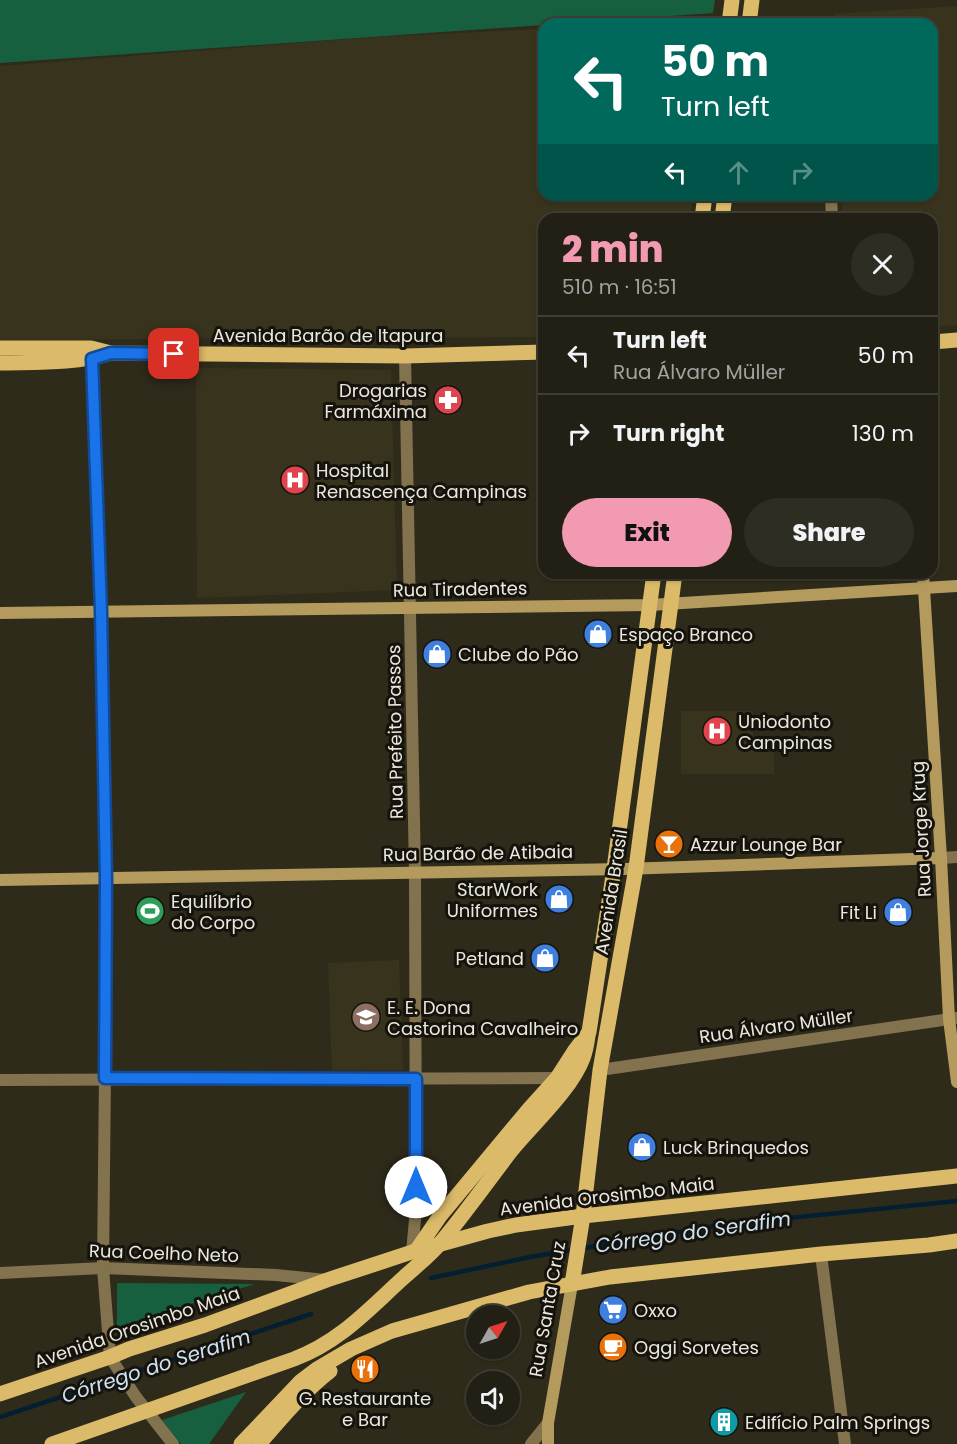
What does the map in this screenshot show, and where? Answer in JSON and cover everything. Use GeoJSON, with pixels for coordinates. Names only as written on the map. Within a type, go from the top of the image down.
{"type":"FeatureCollection","features":[{"type":"Feature","properties":{"kind":"main road"},"geometry":{"type":"LineString","coordinates":[[730,18],[732,0]]}},
{"type":"Feature","properties":{"kind":"main road"},"geometry":{"type":"LineString","coordinates":[[750,18],[752,0]]}},
{"type":"Feature","properties":{"kind":"main road"},"geometry":{"type":"LineString","coordinates":[[938,342],[957,340]]}},
{"type":"Feature","properties":{"kind":"main road","name":"Avenida Barão de Itapura"},"geometry":{"type":"LineString","coordinates":[[0,348],[92,353],[405,356],[538,352]]}},
{"type":"Feature","properties":{"kind":"main road","name":"Avenida Barão de Itapura"},"geometry":{"type":"LineString","coordinates":[[0,363],[72,361],[92,353]]}},
{"type":"Feature","properties":{"kind":"main road","name":"Avenida Brasil"},"geometry":{"type":"LineString","coordinates":[[414,1251],[440,1216],[557,1078],[589,1032],[614,869],[653,579]]}},
{"type":"Feature","properties":{"kind":"main road","name":"Avenida Brasil"},"geometry":{"type":"LineString","coordinates":[[582,1222],[600,1070],[636,868],[674,579]]}},
{"type":"Feature","properties":{"kind":"main road","name":"Rua Jorge Krug"},"geometry":{"type":"LineString","coordinates":[[923,579],[957,1082]]}},
{"type":"Feature","properties":{"kind":"main road","name":"Rua Tiradentes"},"geometry":{"type":"LineString","coordinates":[[0,613],[650,605],[957,586]]}},
{"type":"Feature","properties":{"kind":"main road","name":"Rua Barão de Atibaia"},"geometry":{"type":"LineString","coordinates":[[0,880],[614,869],[941,858]]}},
{"type":"Feature","properties":{"kind":"main road"},"geometry":{"type":"LineString","coordinates":[[52,1444],[311,1353],[362,1317],[440,1244],[512,1150],[554,1102],[575,1074],[584,1057],[589,1032]]}},
{"type":"Feature","properties":{"kind":"main road","name":"Avenida Orosimbo Maia"},"geometry":{"type":"LineString","coordinates":[[0,1394],[114,1363],[129,1349],[205,1326],[327,1280],[414,1251],[516,1224],[582,1222],[957,1176]]}},
{"type":"Feature","properties":{"kind":"main road","name":"Rua Santa Cruz"},"geometry":{"type":"LineString","coordinates":[[548,1444],[548,1423],[582,1222]]}},
{"type":"Feature","properties":{"kind":"main road"},"geometry":{"type":"LineString","coordinates":[[241,1444],[301,1381],[334,1358],[392,1331],[573,1278],[610,1277],[957,1242]]}},
{"type":"Feature","properties":{"kind":"main road"},"geometry":{"type":"LineString","coordinates":[[260,1444],[292,1406],[322,1377],[377,1337]]}},
{"type":"Feature","properties":{"kind":"street"},"geometry":{"type":"LineString","coordinates":[[92,353],[101,611],[106,879],[103,1268],[114,1363],[136,1397],[173,1444]]}},
{"type":"Feature","properties":{"kind":"street","name":"Rua Prefeito Passos"},"geometry":{"type":"LineString","coordinates":[[405,356],[415,872],[416,1209],[414,1251]]}},
{"type":"Feature","properties":{"kind":"street","name":"Rua Barão de Atibaia"},"geometry":{"type":"LineString","coordinates":[[941,858],[957,857]]}},
{"type":"Feature","properties":{"kind":"street","name":"Rua Álvaro Müller"},"geometry":{"type":"LineString","coordinates":[[600,1070],[953,1018]]}},
{"type":"Feature","properties":{"kind":"street"},"geometry":{"type":"LineString","coordinates":[[0,1080],[557,1078]]}},
{"type":"Feature","properties":{"kind":"street"},"geometry":{"type":"LineString","coordinates":[[821,1254],[845,1444]]}},
{"type":"Feature","properties":{"kind":"street","name":"Rua Coelho Neto"},"geometry":{"type":"LineString","coordinates":[[0,1273],[103,1268],[276,1275],[327,1280]]}},
{"type":"Feature","properties":{"kind":"street"},"geometry":{"type":"LineString","coordinates":[[531,1444],[548,1423]]}},
{"type":"Feature","properties":{"kind":"shaded area"},"geometry":{"type":"Polygon","coordinates":[[[957,6],[957,325],[938,327],[938,213],[843,213],[842,201],[938,201],[938,18],[834,18],[834,14],[957,6]]]}},
{"type":"Feature","properties":{"kind":"shaded area"},"geometry":{"type":"Polygon","coordinates":[[[538,29],[538,201],[692,201],[691,213],[538,213],[538,337],[0,340],[0,66],[375,37],[538,29]]]}},
{"type":"Feature","properties":{"kind":"shaded area","name":"Hospital Renascença Campinas"},"geometry":{"type":"Polygon","coordinates":[[[196,368],[391,370],[397,590],[197,598],[196,368]]]}},
{"type":"Feature","properties":{"kind":"shaded area","name":"Uniodonto Campinas"},"geometry":{"type":"Polygon","coordinates":[[[681,711],[753,711],[753,750],[774,750],[774,774],[681,774],[681,711]]]}},
{"type":"Feature","properties":{"kind":"shaded area","name":"E. E. Dona Castorina Cavalheiro"},"geometry":{"type":"Polygon","coordinates":[[[399,960],[403,1070],[332,1070],[328,963],[399,960]]]}},
{"type":"Feature","properties":{"kind":"green space"},"geometry":{"type":"Polygon","coordinates":[[[0,0],[715,0],[713,13],[642,18],[538,18],[538,25],[0,63],[0,0]]]}},
{"type":"Feature","properties":{"kind":"green space"},"geometry":{"type":"Polygon","coordinates":[[[117,1283],[255,1284],[117,1327],[117,1283]]]}},
{"type":"Feature","properties":{"kind":"green space"},"geometry":{"type":"Polygon","coordinates":[[[246,1392],[209,1444],[181,1444],[162,1420],[246,1392]]]}},
{"type":"Feature","properties":{"kind":"waterway","name":"Córrego do Serafim"},"geometry":{"type":"LineString","coordinates":[[431,1278],[530,1257],[721,1225],[957,1201]]}},
{"type":"Feature","properties":{"kind":"waterway","name":"Córrego do Serafim"},"geometry":{"type":"LineString","coordinates":[[0,1417],[311,1314]]}},
{"type":"Feature","properties":{"kind":"place","name":"Drogarias Farmáxima"},"geometry":{"type":"Point","coordinates":[448,400]}},
{"type":"Feature","properties":{"kind":"place","name":"Hospital Renascença Campinas"},"geometry":{"type":"Point","coordinates":[295,480]}},
{"type":"Feature","properties":{"kind":"place","name":"Espaço Branco"},"geometry":{"type":"Point","coordinates":[598,634]}},
{"type":"Feature","properties":{"kind":"place","name":"Clube do Pão"},"geometry":{"type":"Point","coordinates":[437,654]}},
{"type":"Feature","properties":{"kind":"place","name":"Uniodonto Campinas"},"geometry":{"type":"Point","coordinates":[717,731]}},
{"type":"Feature","properties":{"kind":"place","name":"Azzur Lounge Bar"},"geometry":{"type":"Point","coordinates":[669,844]}},
{"type":"Feature","properties":{"kind":"place","name":"StarWork Uniformes"},"geometry":{"type":"Point","coordinates":[559,899]}},
{"type":"Feature","properties":{"kind":"place","name":"Equilíbrio do Corpo"},"geometry":{"type":"Point","coordinates":[150,911]}},
{"type":"Feature","properties":{"kind":"place","name":"Fit Li"},"geometry":{"type":"Point","coordinates":[898,912]}},
{"type":"Feature","properties":{"kind":"place","name":"Petland"},"geometry":{"type":"Point","coordinates":[545,958]}},
{"type":"Feature","properties":{"kind":"place","name":"E. E. Dona Castorina Cavalheiro"},"geometry":{"type":"Point","coordinates":[366,1017]}},
{"type":"Feature","properties":{"kind":"place","name":"Luck Brinquedos"},"geometry":{"type":"Point","coordinates":[642,1147]}},
{"type":"Feature","properties":{"kind":"place","name":"Oxxo"},"geometry":{"type":"Point","coordinates":[613,1310]}},
{"type":"Feature","properties":{"kind":"place","name":"Oggi Sorvetes"},"geometry":{"type":"Point","coordinates":[613,1347]}},
{"type":"Feature","properties":{"kind":"place","name":"G. Restaurante e Bar"},"geometry":{"type":"Point","coordinates":[365,1369]}},
{"type":"Feature","properties":{"kind":"place","name":"Edifício Palm Springs"},"geometry":{"type":"Point","coordinates":[724,1422]}},
{"type":"Feature","properties":{"kind":"route"},"geometry":{"type":"LineString","coordinates":[[174,354],[111,353],[92,359],[101,611],[106,879],[105,1078],[416,1079],[416,1187]]}}]}
